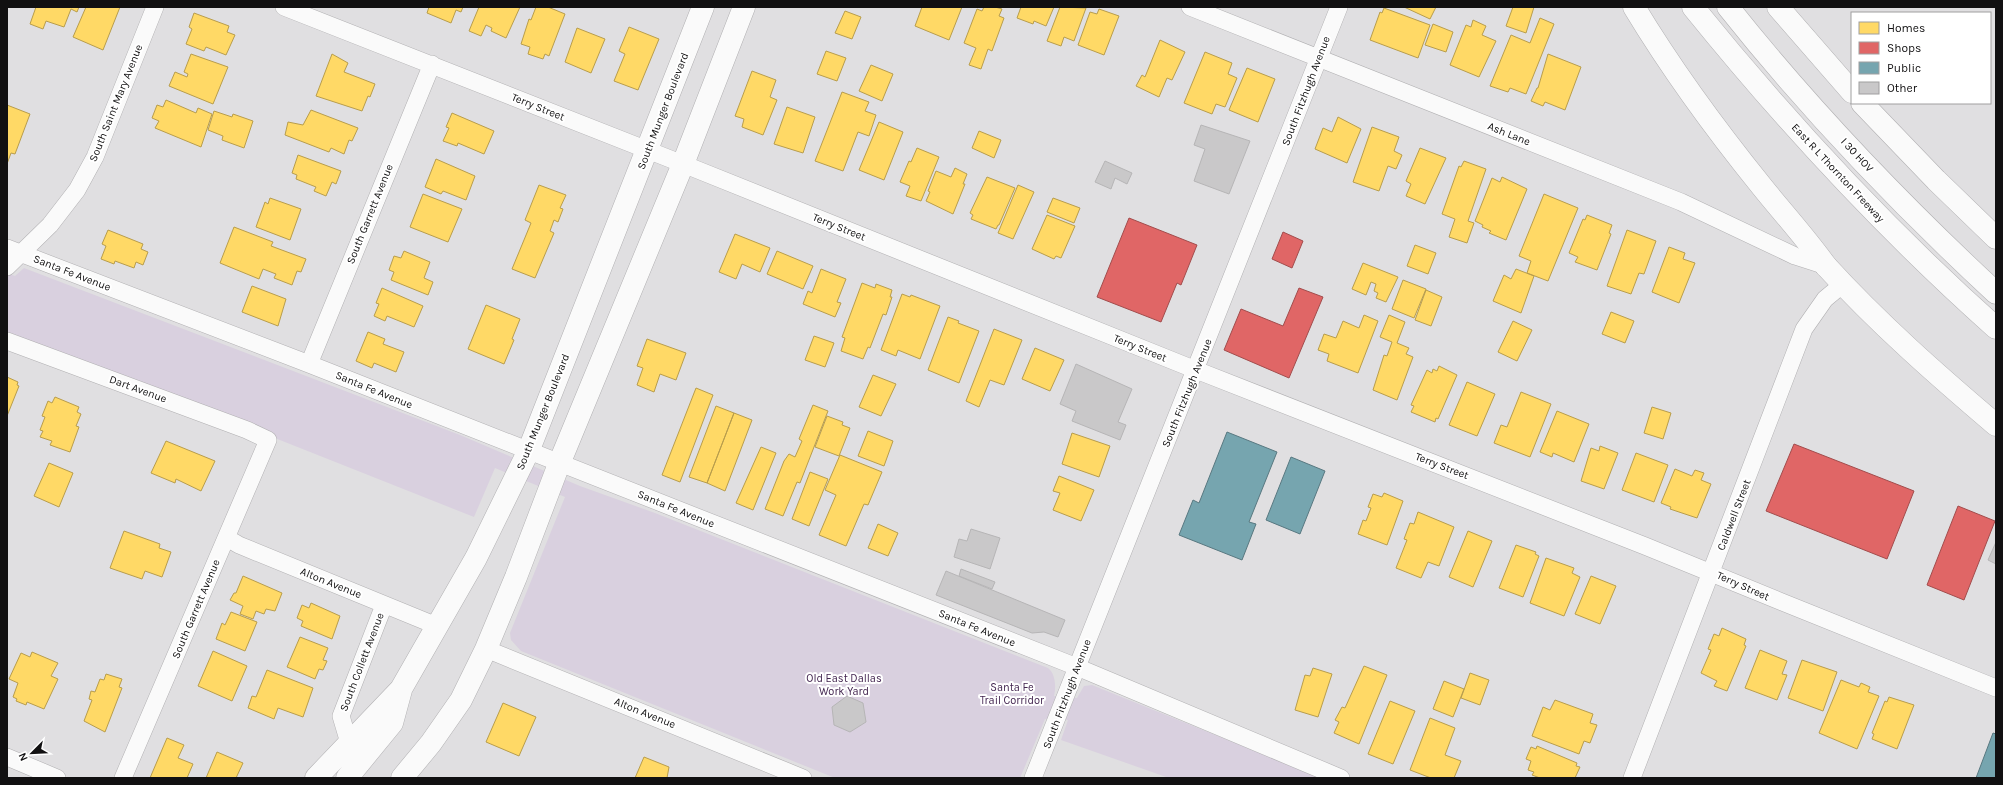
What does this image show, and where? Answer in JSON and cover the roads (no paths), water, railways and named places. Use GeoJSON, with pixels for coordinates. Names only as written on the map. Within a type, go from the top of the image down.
{"type":"FeatureCollection","features":[{"type":"Feature","properties":{"kind":"main road","name":"South Munger Boulevard"},"geometry":{"type":"LineString","coordinates":[[316,778],[401,689],[476,558],[528,452],[703,7]]}},
{"type":"Feature","properties":{"kind":"main road"},"geometry":{"type":"LineString","coordinates":[[402,778],[431,743],[461,700],[486,648],[516,576],[559,464],[683,164],[744,7]]}},
{"type":"Feature","properties":{"kind":"main road"},"geometry":{"type":"LineString","coordinates":[[1634,7],[1702,110],[1763,188],[1807,239],[1826,266],[1932,370],[1996,425]]}},
{"type":"Feature","properties":{"kind":"main road","name":"East R L Thornton Freeway"},"geometry":{"type":"LineString","coordinates":[[1693,7],[1794,127],[1869,207],[1954,291],[1996,328]]}},
{"type":"Feature","properties":{"kind":"main road","name":"I 30 HOV"},"geometry":{"type":"LineString","coordinates":[[1728,7],[1788,80],[1851,150],[1937,238],[1996,293]]}},
{"type":"Feature","properties":{"kind":"main road","name":"I 30 HOV"},"geometry":{"type":"LineString","coordinates":[[1742,7],[1794,70],[1862,144],[1996,277]]}},
{"type":"Feature","properties":{"kind":"main road"},"geometry":{"type":"LineString","coordinates":[[1778,7],[1851,91]]}},
{"type":"Feature","properties":{"kind":"main road"},"geometry":{"type":"LineString","coordinates":[[1863,104],[1936,180],[1996,238]]}},
{"type":"Feature","properties":{"kind":"main road"},"geometry":{"type":"LineString","coordinates":[[347,778],[392,723],[401,689]]}},
{"type":"Feature","properties":{"kind":"street","name":"South Saint Mary Avenue"},"geometry":{"type":"LineString","coordinates":[[7,267],[14,251],[50,225],[77,190],[96,157],[155,7]]}},
{"type":"Feature","properties":{"kind":"street","name":"Terry Street"},"geometry":{"type":"LineString","coordinates":[[284,7],[432,64],[1196,370],[1712,572],[1782,602],[1996,688]]}},
{"type":"Feature","properties":{"kind":"street","name":"Ash Lane"},"geometry":{"type":"LineString","coordinates":[[1190,7],[1681,202],[1795,256],[1826,266]]}},
{"type":"Feature","properties":{"kind":"street","name":"South Fitzhugh Avenue"},"geometry":{"type":"LineString","coordinates":[[1034,778],[1339,7]]}},
{"type":"Feature","properties":{"kind":"street","name":"South Garrett Avenue"},"geometry":{"type":"LineString","coordinates":[[309,364],[432,64]]}},
{"type":"Feature","properties":{"kind":"street","name":"Santa Fe Avenue"},"geometry":{"type":"LineString","coordinates":[[14,251],[309,364],[528,452],[1077,667],[1341,778]]}},
{"type":"Feature","properties":{"kind":"street","name":"Caldwell Street"},"geometry":{"type":"LineString","coordinates":[[1632,778],[1804,329],[1825,299],[1843,284]]}},
{"type":"Feature","properties":{"kind":"street","name":"Dart Avenue"},"geometry":{"type":"LineString","coordinates":[[7,341],[247,430],[268,440]]}},
{"type":"Feature","properties":{"kind":"street","name":"South Garrett Avenue"},"geometry":{"type":"LineString","coordinates":[[123,778],[268,440]]}},
{"type":"Feature","properties":{"kind":"street","name":"Alton Avenue"},"geometry":{"type":"LineString","coordinates":[[227,538],[239,545],[437,626]]}},
{"type":"Feature","properties":{"kind":"street","name":"South Collett Avenue"},"geometry":{"type":"LineString","coordinates":[[349,743],[341,716],[384,605]]}},
{"type":"Feature","properties":{"kind":"street","name":"Alton Avenue"},"geometry":{"type":"LineString","coordinates":[[486,648],[803,778]]}},
{"type":"Feature","properties":{"kind":"street"},"geometry":{"type":"LineString","coordinates":[[7,757],[57,778]]}},
{"type":"Feature","properties":{"kind":"park label","name":"Old East Dallas Work Yard"},"geometry":{"type":"Point","coordinates":[844,684]}},
{"type":"Feature","properties":{"kind":"park label","name":"Santa Fe Trail Corridor"},"geometry":{"type":"Point","coordinates":[1012,693]}}]}
